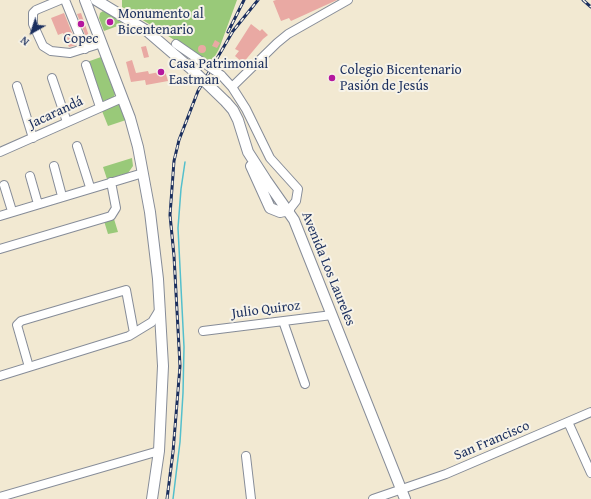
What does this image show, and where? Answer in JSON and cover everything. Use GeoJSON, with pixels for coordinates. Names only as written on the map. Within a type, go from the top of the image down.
{"type":"FeatureCollection","features":[{"type":"Feature","properties":{"kind":"main road"},"geometry":{"type":"LineString","coordinates":[[85,0],[102,43],[136,140],[150,212],[160,310],[163,366],[159,451],[152,499]]}},
{"type":"Feature","properties":{"kind":"main road"},"geometry":{"type":"LineString","coordinates":[[92,16],[94,8],[100,2]]}},
{"type":"Feature","properties":{"kind":"main road","name":"Avenida Los Laureles"},"geometry":{"type":"LineString","coordinates":[[100,2],[147,31],[197,74],[233,110],[238,120],[248,152],[266,180],[289,210],[294,220],[403,494]]}},
{"type":"Feature","properties":{"kind":"street"},"geometry":{"type":"LineString","coordinates":[[60,0],[36,10],[33,14],[33,24],[41,42],[47,49],[61,53],[70,53],[102,43]]}},
{"type":"Feature","properties":{"kind":"street"},"geometry":{"type":"LineString","coordinates":[[65,0],[85,49]]}},
{"type":"Feature","properties":{"kind":"street"},"geometry":{"type":"LineString","coordinates":[[232,87],[277,42],[348,0]]}},
{"type":"Feature","properties":{"kind":"street"},"geometry":{"type":"LineString","coordinates":[[176,44],[221,75],[232,87],[253,121],[270,158],[298,189],[296,201],[289,210]]}},
{"type":"Feature","properties":{"kind":"street"},"geometry":{"type":"LineString","coordinates":[[86,65],[100,107]]}},
{"type":"Feature","properties":{"kind":"street"},"geometry":{"type":"LineString","coordinates":[[52,78],[67,122]]}},
{"type":"Feature","properties":{"kind":"street"},"geometry":{"type":"LineString","coordinates":[[17,86],[33,138]]}},
{"type":"Feature","properties":{"kind":"street","name":"Jacarandá"},"geometry":{"type":"LineString","coordinates":[[0,152],[122,98]]}},
{"type":"Feature","properties":{"kind":"street"},"geometry":{"type":"LineString","coordinates":[[77,146],[90,187]]}},
{"type":"Feature","properties":{"kind":"street"},"geometry":{"type":"LineString","coordinates":[[54,166],[62,196]]}},
{"type":"Feature","properties":{"kind":"street"},"geometry":{"type":"LineString","coordinates":[[0,216],[90,187],[143,173]]}},
{"type":"Feature","properties":{"kind":"street"},"geometry":{"type":"LineString","coordinates":[[30,176],[38,204]]}},
{"type":"Feature","properties":{"kind":"street"},"geometry":{"type":"LineString","coordinates":[[0,249],[111,216],[116,208],[111,182]]}},
{"type":"Feature","properties":{"kind":"street"},"geometry":{"type":"LineString","coordinates":[[4,186],[12,212]]}},
{"type":"Feature","properties":{"kind":"street"},"geometry":{"type":"LineString","coordinates":[[29,367],[17,325],[21,321],[126,290],[134,333]]}},
{"type":"Feature","properties":{"kind":"street"},"geometry":{"type":"LineString","coordinates":[[0,376],[134,333],[152,322],[160,310]]}},
{"type":"Feature","properties":{"kind":"street","name":"Julio Quiroz"},"geometry":{"type":"LineString","coordinates":[[203,331],[332,315]]}},
{"type":"Feature","properties":{"kind":"street"},"geometry":{"type":"LineString","coordinates":[[283,321],[305,384]]}},
{"type":"Feature","properties":{"kind":"street","name":"San Francisco"},"geometry":{"type":"LineString","coordinates":[[373,499],[403,494],[591,412]]}},
{"type":"Feature","properties":{"kind":"street"},"geometry":{"type":"LineString","coordinates":[[568,422],[591,473]]}},
{"type":"Feature","properties":{"kind":"street"},"geometry":{"type":"LineString","coordinates":[[0,497],[159,451]]}},
{"type":"Feature","properties":{"kind":"street"},"geometry":{"type":"LineString","coordinates":[[246,456],[251,499]]}},
{"type":"Feature","properties":{"kind":"green space"},"geometry":{"type":"Polygon","coordinates":[[[122,0],[237,0],[219,49],[211,63],[122,7],[122,0]]]}},
{"type":"Feature","properties":{"kind":"green space"},"geometry":{"type":"Polygon","coordinates":[[[103,11],[123,24],[104,31],[99,18],[100,13],[103,11]]]}},
{"type":"Feature","properties":{"kind":"green space"},"geometry":{"type":"Polygon","coordinates":[[[101,57],[115,94],[114,97],[101,102],[87,62],[101,57]]]}},
{"type":"Feature","properties":{"kind":"green space"},"geometry":{"type":"Polygon","coordinates":[[[119,104],[126,120],[108,126],[102,111],[119,104]]]}},
{"type":"Feature","properties":{"kind":"green space"},"geometry":{"type":"Polygon","coordinates":[[[132,158],[133,166],[128,173],[107,179],[103,167],[132,158]]]}},
{"type":"Feature","properties":{"kind":"green space"},"geometry":{"type":"Polygon","coordinates":[[[114,219],[118,232],[108,234],[104,221],[114,219]]]}},
{"type":"Feature","properties":{"kind":"building"},"geometry":{"type":"Polygon","coordinates":[[[337,0],[291,21],[289,18],[281,21],[273,1],[337,0]]]}},
{"type":"Feature","properties":{"kind":"building"},"geometry":{"type":"Polygon","coordinates":[[[64,13],[77,45],[69,47],[63,33],[58,35],[51,18],[64,13]]]}},
{"type":"Feature","properties":{"kind":"building"},"geometry":{"type":"Polygon","coordinates":[[[81,13],[89,36],[86,37],[77,14],[81,13]]]}},
{"type":"Feature","properties":{"kind":"building"},"geometry":{"type":"Polygon","coordinates":[[[251,24],[260,31],[262,29],[268,35],[243,63],[235,56],[239,51],[235,49],[251,24]]]}},
{"type":"Feature","properties":{"kind":"building"},"geometry":{"type":"Polygon","coordinates":[[[215,40],[220,43],[217,48],[212,46],[215,40]]]}},
{"type":"Feature","properties":{"kind":"building"},"geometry":{"type":"Polygon","coordinates":[[[200,45],[204,45],[206,49],[204,53],[200,53],[198,51],[198,47],[200,45]]]}},
{"type":"Feature","properties":{"kind":"building"},"geometry":{"type":"Polygon","coordinates":[[[146,46],[149,57],[144,58],[141,47],[146,46]]]}},
{"type":"Feature","properties":{"kind":"building","name":"Casa Patrimonial Eastman"},"geometry":{"type":"Polygon","coordinates":[[[132,60],[136,73],[148,71],[149,74],[165,71],[168,81],[146,85],[145,80],[131,82],[126,62],[132,60]]]}},
{"type":"Feature","properties":{"kind":"waterway"},"geometry":{"type":"LineString","coordinates":[[173,499],[180,442],[183,393],[184,347],[178,228],[185,162]]}},
{"type":"Feature","properties":{"kind":"railway"},"geometry":{"type":"LineString","coordinates":[[228,32],[244,0]]}},
{"type":"Feature","properties":{"kind":"railway"},"geometry":{"type":"LineString","coordinates":[[167,499],[173,452],[180,366],[174,256],[170,215],[174,161],[179,140],[198,91],[233,31],[258,0]]}},
{"type":"Feature","properties":{"kind":"railway"},"geometry":{"type":"LineString","coordinates":[[583,0],[591,7]]}},
{"type":"Feature","properties":{"kind":"place","name":"Monumento al Bicentenario"},"geometry":{"type":"Point","coordinates":[110,22]}},
{"type":"Feature","properties":{"kind":"place","name":"Copec"},"geometry":{"type":"Point","coordinates":[81,24]}},
{"type":"Feature","properties":{"kind":"place","name":"Casa Patrimonial Eastman"},"geometry":{"type":"Point","coordinates":[161,72]}},
{"type":"Feature","properties":{"kind":"place","name":"Colegio Bicentenario Pasión de Jesús"},"geometry":{"type":"Point","coordinates":[332,78]}}]}
